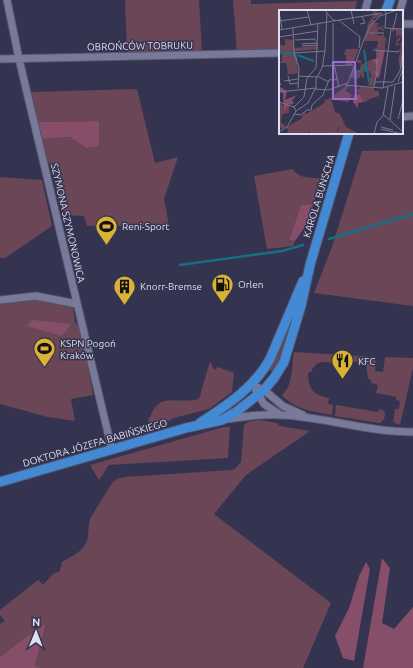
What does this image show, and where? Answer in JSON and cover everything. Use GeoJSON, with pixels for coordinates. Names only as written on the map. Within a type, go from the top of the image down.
{"type":"FeatureCollection","features":[{"type":"Feature","properties":{"kind":"main road"},"geometry":{"type":"LineString","coordinates":[[386,10],[390,0]]}},
{"type":"Feature","properties":{"kind":"main road","name":"KAROLA BUNSCHA"},"geometry":{"type":"LineString","coordinates":[[222,420],[236,412],[261,392],[274,378],[284,362],[301,306],[310,265],[349,134]]}},
{"type":"Feature","properties":{"kind":"main road","name":"KAROLA BUNSCHA"},"geometry":{"type":"LineString","coordinates":[[252,385],[264,370],[270,359],[310,265]]}},
{"type":"Feature","properties":{"kind":"main road","name":"DOKTORA JÓZEFA BABIŃSKIEGO"},"geometry":{"type":"LineString","coordinates":[[197,425],[231,402],[252,385]]}},
{"type":"Feature","properties":{"kind":"main road","name":"DOKTORA JÓZEFA BABIŃSKIEGO"},"geometry":{"type":"LineString","coordinates":[[0,482],[197,425],[222,420]]}},
{"type":"Feature","properties":{"kind":"street","name":"SZYMONA SZYMONOWICA"},"geometry":{"type":"LineString","coordinates":[[7,0],[19,59],[112,450]]}},
{"type":"Feature","properties":{"kind":"street"},"geometry":{"type":"LineString","coordinates":[[365,10],[368,0]]}},
{"type":"Feature","properties":{"kind":"street"},"geometry":{"type":"LineString","coordinates":[[400,10],[403,0]]}},
{"type":"Feature","properties":{"kind":"street","name":"OBROŃCÓW TOBRUKU"},"geometry":{"type":"LineString","coordinates":[[0,59],[279,53]]}},
{"type":"Feature","properties":{"kind":"street"},"geometry":{"type":"LineString","coordinates":[[0,300],[36,296],[77,304]]}},
{"type":"Feature","properties":{"kind":"street","name":"DOKTORA JÓZEFA BABIŃSKIEGO"},"geometry":{"type":"LineString","coordinates":[[252,385],[283,406],[309,417]]}},
{"type":"Feature","properties":{"kind":"street","name":"DOKTORA JÓZEFA BABIŃSKIEGO"},"geometry":{"type":"LineString","coordinates":[[261,392],[261,400],[268,408],[279,414]]}},
{"type":"Feature","properties":{"kind":"street","name":"DOKTORA JÓZEFA BABIŃSKIEGO"},"geometry":{"type":"LineString","coordinates":[[222,420],[258,414],[279,414],[309,417],[368,428],[413,432]]}},
{"type":"Feature","properties":{"kind":"shaded area"},"geometry":{"type":"Polygon","coordinates":[[[125,0],[199,0],[202,52],[127,53],[125,0]]]}},
{"type":"Feature","properties":{"kind":"shaded area"},"geometry":{"type":"Polygon","coordinates":[[[233,0],[251,0],[251,4],[357,1],[355,10],[279,10],[279,51],[237,52],[233,0]]]}},
{"type":"Feature","properties":{"kind":"shaded area"},"geometry":{"type":"Polygon","coordinates":[[[137,89],[155,163],[178,157],[164,199],[169,225],[87,226],[84,216],[62,215],[58,180],[47,160],[42,139],[70,137],[86,148],[99,121],[38,122],[31,92],[137,89]]]}},
{"type":"Feature","properties":{"kind":"shaded area"},"geometry":{"type":"Polygon","coordinates":[[[99,121],[99,146],[86,148],[70,137],[42,139],[38,122],[99,121]]]}},
{"type":"Feature","properties":{"kind":"shaded area"},"geometry":{"type":"Polygon","coordinates":[[[413,150],[413,306],[314,293],[332,247],[362,151],[413,150]]]}},
{"type":"Feature","properties":{"kind":"shaded area"},"geometry":{"type":"Polygon","coordinates":[[[293,169],[298,175],[310,178],[322,178],[313,205],[301,205],[289,240],[295,241],[293,246],[267,249],[254,176],[293,169]]]}},
{"type":"Feature","properties":{"kind":"shaded area"},"geometry":{"type":"Polygon","coordinates":[[[0,177],[42,180],[52,226],[5,258],[0,258],[0,177]]]}},
{"type":"Feature","properties":{"kind":"shaded area"},"geometry":{"type":"Polygon","coordinates":[[[301,205],[313,205],[307,224],[295,241],[289,240],[301,205]]]}},
{"type":"Feature","properties":{"kind":"shaded area","name":"KSPN Pogoń Kraków"},"geometry":{"type":"Polygon","coordinates":[[[34,299],[73,307],[75,322],[79,326],[84,342],[93,395],[71,399],[75,421],[48,417],[0,404],[0,302],[34,299]]]}},
{"type":"Feature","properties":{"kind":"shaded area"},"geometry":{"type":"Polygon","coordinates":[[[297,305],[280,361],[273,372],[268,369],[297,305]]]}},
{"type":"Feature","properties":{"kind":"shaded area"},"geometry":{"type":"Polygon","coordinates":[[[32,320],[71,324],[62,336],[27,326],[32,320]]]}},
{"type":"Feature","properties":{"kind":"shaded area"},"geometry":{"type":"Polygon","coordinates":[[[294,352],[376,357],[375,371],[383,372],[385,357],[413,358],[413,368],[400,425],[393,422],[395,409],[399,409],[400,401],[396,400],[396,397],[376,393],[378,385],[371,383],[371,380],[368,379],[366,363],[345,360],[342,364],[324,362],[316,365],[311,372],[308,373],[309,383],[312,390],[319,395],[329,398],[328,404],[333,405],[332,415],[319,413],[292,404],[282,395],[289,385],[294,352]]]}},
{"type":"Feature","properties":{"kind":"shaded area"},"geometry":{"type":"Polygon","coordinates":[[[210,361],[214,370],[218,367],[234,373],[232,392],[209,409],[174,418],[158,427],[151,429],[148,418],[150,418],[158,404],[170,400],[199,399],[210,361]]]}},
{"type":"Feature","properties":{"kind":"shaded area"},"geometry":{"type":"Polygon","coordinates":[[[336,405],[378,412],[379,409],[383,410],[385,413],[384,418],[382,422],[379,423],[335,416],[336,405]]]}},
{"type":"Feature","properties":{"kind":"shaded area"},"geometry":{"type":"Polygon","coordinates":[[[259,420],[277,423],[279,426],[310,431],[246,475],[214,514],[331,603],[303,668],[42,668],[35,666],[46,625],[23,639],[0,657],[0,624],[5,621],[0,615],[0,610],[38,580],[43,585],[53,574],[60,571],[62,562],[75,555],[82,549],[87,541],[91,517],[112,483],[117,479],[125,477],[235,469],[241,462],[244,425],[248,422],[259,420]]]}},
{"type":"Feature","properties":{"kind":"shaded area"},"geometry":{"type":"Polygon","coordinates":[[[224,427],[230,427],[228,458],[109,465],[99,480],[90,465],[224,427]]]}},
{"type":"Feature","properties":{"kind":"shaded area"},"geometry":{"type":"Polygon","coordinates":[[[382,558],[390,568],[382,623],[394,629],[413,607],[413,668],[363,668],[382,558]]]}},
{"type":"Feature","properties":{"kind":"shaded area"},"geometry":{"type":"Polygon","coordinates":[[[366,562],[370,569],[354,661],[343,658],[335,636],[349,608],[359,576],[366,562]]]}},
{"type":"Feature","properties":{"kind":"shaded area"},"geometry":{"type":"Polygon","coordinates":[[[46,624],[35,666],[42,668],[0,668],[0,657],[23,639],[46,624]]]}},
{"type":"Feature","properties":{"kind":"waterway"},"geometry":{"type":"LineString","coordinates":[[329,239],[413,214]]}},
{"type":"Feature","properties":{"kind":"waterway"},"geometry":{"type":"LineString","coordinates":[[180,265],[282,251],[303,245]]}},
{"type":"Feature","properties":{"kind":"place","name":"Reni-Sport"},"geometry":{"type":"Point","coordinates":[107,246]}},
{"type":"Feature","properties":{"kind":"place","name":"Orlen"},"geometry":{"type":"Point","coordinates":[223,304]}},
{"type":"Feature","properties":{"kind":"place","name":"Knorr-Bremse"},"geometry":{"type":"Point","coordinates":[124,306]}},
{"type":"Feature","properties":{"kind":"place","name":"KSPN Pogoń Kraków"},"geometry":{"type":"Point","coordinates":[44,368]}},
{"type":"Feature","properties":{"kind":"place","name":"KFC"},"geometry":{"type":"Point","coordinates":[342,380]}}]}
